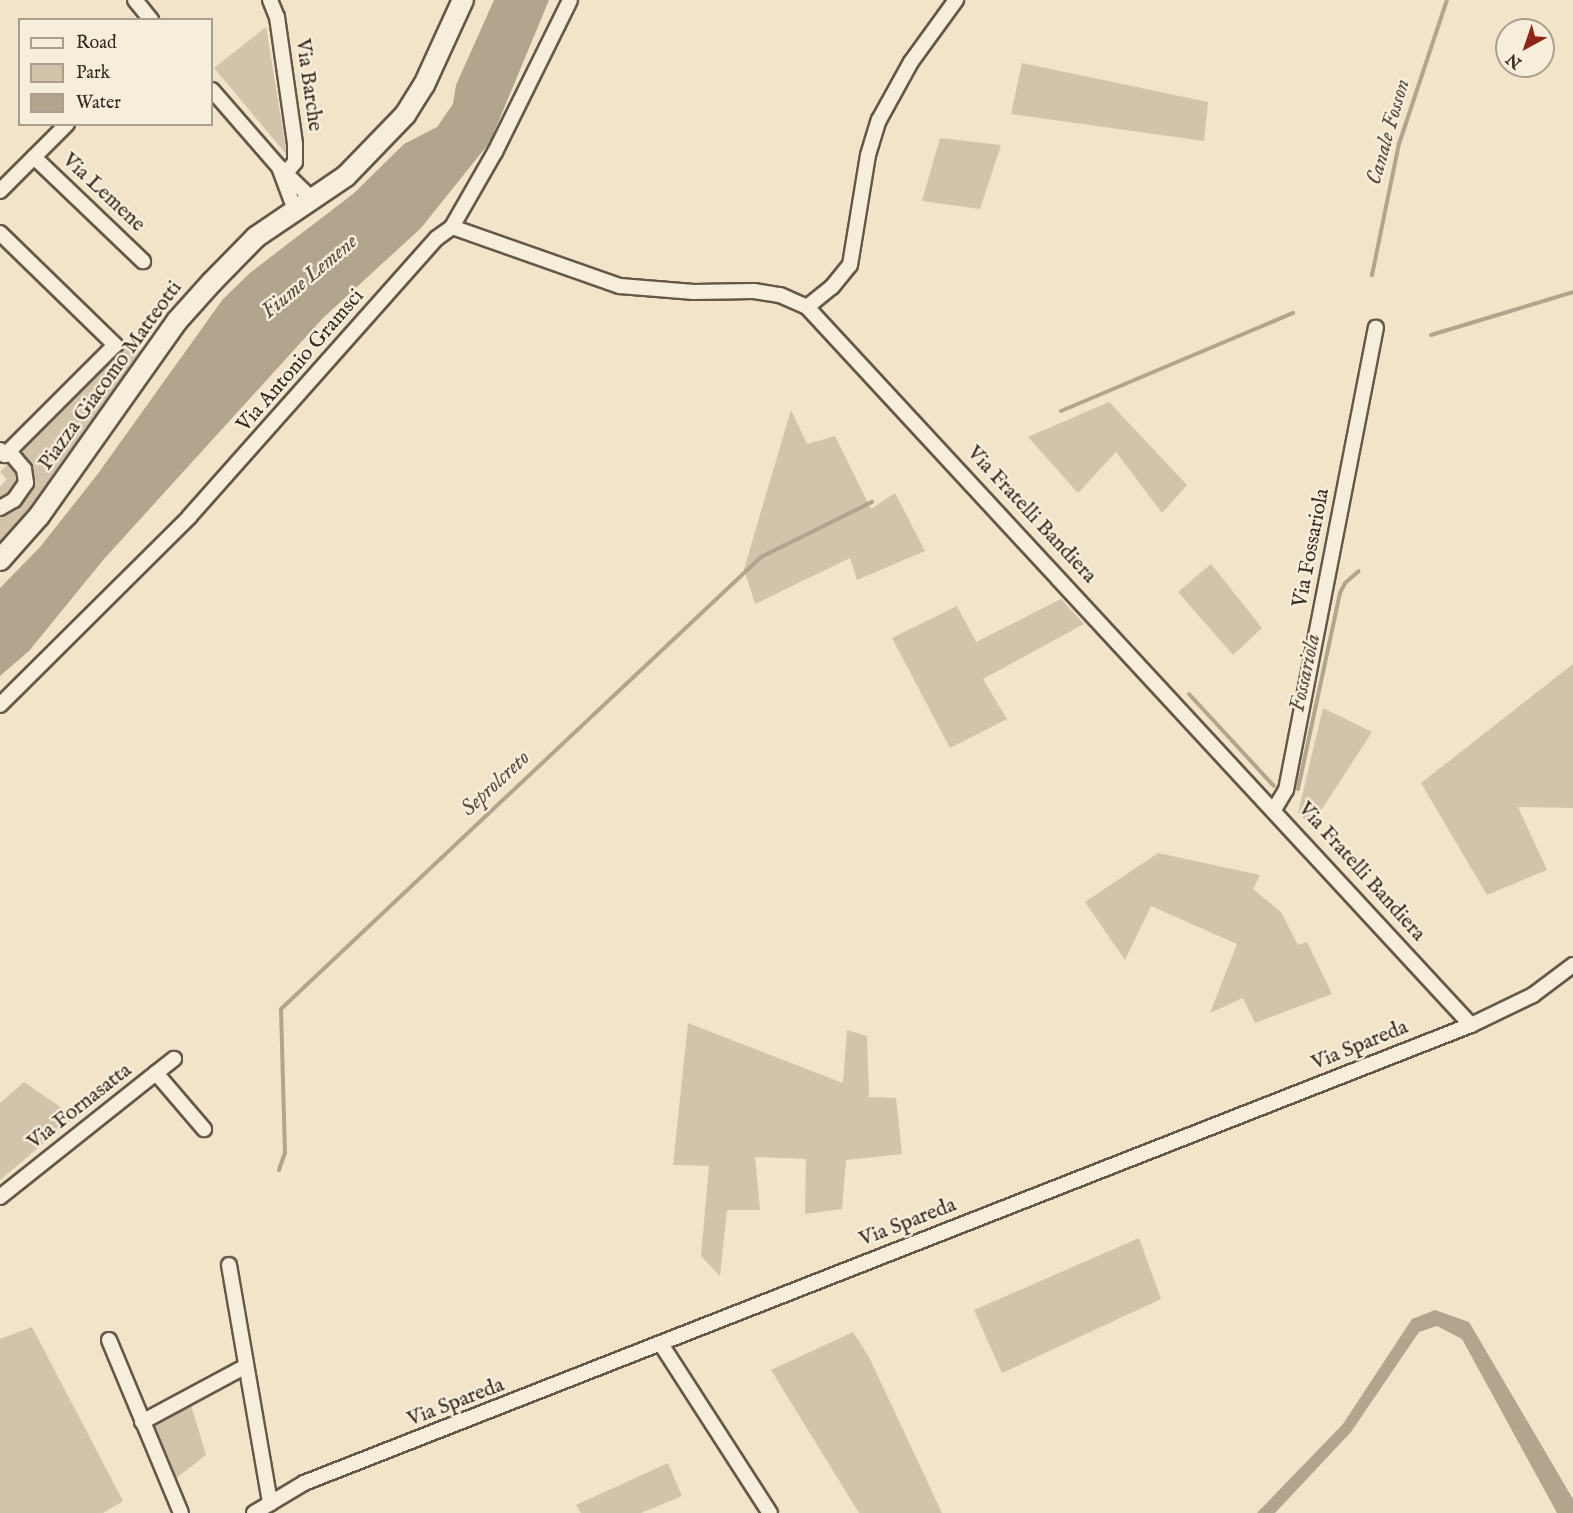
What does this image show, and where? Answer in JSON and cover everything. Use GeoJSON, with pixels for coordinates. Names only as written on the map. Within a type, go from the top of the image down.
{"type":"FeatureCollection","features":[{"type":"Feature","properties":{"kind":"main road","name":"Piazza Giacomo Matteotti"},"geometry":{"type":"LineString","coordinates":[[0,560],[39,516],[177,321],[233,259],[295,210],[346,176],[383,140],[424,85],[463,0]]}},
{"type":"Feature","properties":{"kind":"street"},"geometry":{"type":"LineString","coordinates":[[135,0],[149,18]]}},
{"type":"Feature","properties":{"kind":"street","name":"Via Barche"},"geometry":{"type":"LineString","coordinates":[[270,0],[278,17],[295,144],[295,162],[282,170]]}},
{"type":"Feature","properties":{"kind":"street","name":"Via Antonio Gramsci"},"geometry":{"type":"LineString","coordinates":[[0,705],[189,517],[437,238],[452,227],[495,152],[570,0]]}},
{"type":"Feature","properties":{"kind":"street"},"geometry":{"type":"LineString","coordinates":[[807,307],[832,287],[850,265],[868,155],[879,120],[911,62],[956,0]]}},
{"type":"Feature","properties":{"kind":"street"},"geometry":{"type":"LineString","coordinates":[[213,91],[282,170],[312,199]]}},
{"type":"Feature","properties":{"kind":"street","name":"Via Lemene"},"geometry":{"type":"LineString","coordinates":[[0,191],[64,126]]}},
{"type":"Feature","properties":{"kind":"street","name":"Via Lemene"},"geometry":{"type":"LineString","coordinates":[[34,157],[143,261]]}},
{"type":"Feature","properties":{"kind":"street"},"geometry":{"type":"LineString","coordinates":[[282,170],[295,210]]}},
{"type":"Feature","properties":{"kind":"street","name":"Via Fratelli Bandiera"},"geometry":{"type":"LineString","coordinates":[[452,227],[620,286],[694,292],[754,291],[780,295],[807,307],[1275,808],[1472,1025]]}},
{"type":"Feature","properties":{"kind":"street"},"geometry":{"type":"LineString","coordinates":[[0,233],[115,345],[5,451],[24,469],[26,483],[14,500],[0,508]]}},
{"type":"Feature","properties":{"kind":"street","name":"Via Fossariola"},"geometry":{"type":"LineString","coordinates":[[1275,808],[1286,790],[1376,328]]}},
{"type":"Feature","properties":{"kind":"street","name":"Via Spareda"},"geometry":{"type":"LineString","coordinates":[[254,1513],[304,1483],[1472,1025],[1533,995],[1573,965]]}},
{"type":"Feature","properties":{"kind":"street"},"geometry":{"type":"LineString","coordinates":[[156,1073],[174,1059]]}},
{"type":"Feature","properties":{"kind":"street","name":"Via Fornasatta"},"geometry":{"type":"LineString","coordinates":[[0,1197],[156,1073],[204,1129]]}},
{"type":"Feature","properties":{"kind":"street"},"geometry":{"type":"LineString","coordinates":[[229,1265],[270,1503]]}},
{"type":"Feature","properties":{"kind":"street"},"geometry":{"type":"LineString","coordinates":[[109,1340],[181,1513]]}},
{"type":"Feature","properties":{"kind":"street"},"geometry":{"type":"LineString","coordinates":[[662,1344],[770,1513]]}},
{"type":"Feature","properties":{"kind":"street"},"geometry":{"type":"LineString","coordinates":[[142,1422],[246,1366]]}},
{"type":"Feature","properties":{"kind":"green space"},"geometry":{"type":"Polygon","coordinates":[[[266,27],[287,155],[214,68],[266,27]]]}},
{"type":"Feature","properties":{"kind":"green space"},"geometry":{"type":"Polygon","coordinates":[[[1022,63],[1208,102],[1204,141],[1011,114],[1022,63]]]}},
{"type":"Feature","properties":{"kind":"green space"},"geometry":{"type":"Polygon","coordinates":[[[940,138],[1001,145],[980,209],[922,201],[940,138]]]}},
{"type":"Feature","properties":{"kind":"green space"},"geometry":{"type":"Polygon","coordinates":[[[130,343],[144,354],[32,515],[0,546],[0,487],[7,479],[0,472],[130,343]]]}},
{"type":"Feature","properties":{"kind":"green space"},"geometry":{"type":"Polygon","coordinates":[[[1109,402],[1187,485],[1162,513],[1116,452],[1078,493],[1028,437],[1109,402]]]}},
{"type":"Feature","properties":{"kind":"green space"},"geometry":{"type":"Polygon","coordinates":[[[791,410],[807,444],[835,436],[871,509],[895,493],[925,551],[857,580],[850,558],[755,604],[744,569],[791,410]]]}},
{"type":"Feature","properties":{"kind":"green space"},"geometry":{"type":"Polygon","coordinates":[[[1211,564],[1262,628],[1233,655],[1178,592],[1211,564]]]}},
{"type":"Feature","properties":{"kind":"green space"},"geometry":{"type":"Polygon","coordinates":[[[1061,599],[1084,624],[983,679],[1007,719],[950,748],[892,638],[957,606],[976,642],[1061,599]]]}},
{"type":"Feature","properties":{"kind":"green space"},"geometry":{"type":"Polygon","coordinates":[[[1573,664],[1573,808],[1518,807],[1547,870],[1487,895],[1421,783],[1573,664]]]}},
{"type":"Feature","properties":{"kind":"green space"},"geometry":{"type":"Polygon","coordinates":[[[1323,708],[1372,732],[1311,826],[1298,813],[1323,708]]]}},
{"type":"Feature","properties":{"kind":"green space"},"geometry":{"type":"Polygon","coordinates":[[[1158,853],[1260,875],[1253,889],[1281,912],[1298,945],[1307,942],[1332,994],[1255,1023],[1243,998],[1210,1013],[1237,944],[1151,906],[1125,960],[1085,902],[1158,853]]]}},
{"type":"Feature","properties":{"kind":"green space"},"geometry":{"type":"Polygon","coordinates":[[[688,1023],[843,1083],[847,1030],[867,1036],[869,1097],[896,1098],[902,1154],[846,1160],[842,1209],[805,1214],[806,1159],[755,1157],[760,1210],[727,1210],[720,1276],[701,1256],[709,1166],[673,1165],[688,1023]]]}},
{"type":"Feature","properties":{"kind":"green space"},"geometry":{"type":"Polygon","coordinates":[[[24,1082],[75,1117],[0,1180],[0,1103],[24,1082]]]}},
{"type":"Feature","properties":{"kind":"green space"},"geometry":{"type":"Polygon","coordinates":[[[1139,1238],[1161,1299],[1002,1373],[974,1310],[1139,1238]]]}},
{"type":"Feature","properties":{"kind":"green space"},"geometry":{"type":"Polygon","coordinates":[[[32,1327],[123,1501],[103,1513],[0,1513],[0,1339],[32,1327]]]}},
{"type":"Feature","properties":{"kind":"green space"},"geometry":{"type":"Polygon","coordinates":[[[853,1332],[869,1357],[942,1513],[859,1513],[771,1370],[853,1332]]]}},
{"type":"Feature","properties":{"kind":"green space"},"geometry":{"type":"Polygon","coordinates":[[[191,1405],[206,1455],[175,1479],[152,1427],[191,1405]]]}},
{"type":"Feature","properties":{"kind":"green space"},"geometry":{"type":"Polygon","coordinates":[[[668,1463],[682,1496],[641,1513],[581,1513],[576,1505],[668,1463]]]}},
{"type":"Feature","properties":{"kind":"water","name":"Fiume Lemene"},"geometry":{"type":"Polygon","coordinates":[[[494,0],[549,0],[490,142],[421,228],[323,318],[104,559],[29,651],[0,676],[0,588],[40,547],[97,475],[223,299],[251,272],[353,194],[404,144],[437,127],[453,104],[456,85],[494,0]]]}},
{"type":"Feature","properties":{"kind":"water"},"geometry":{"type":"Polygon","coordinates":[[[1435,1310],[1469,1322],[1573,1499],[1573,1513],[1557,1513],[1462,1339],[1437,1326],[1419,1332],[1351,1432],[1275,1513],[1257,1513],[1343,1424],[1412,1319],[1435,1310]]]}},
{"type":"Feature","properties":{"kind":"waterway","name":"Canale Fosson"},"geometry":{"type":"LineString","coordinates":[[1372,275],[1399,144],[1447,0]]}},
{"type":"Feature","properties":{"kind":"waterway","name":"Fossariola"},"geometry":{"type":"LineString","coordinates":[[1431,335],[1573,292]]}},
{"type":"Feature","properties":{"kind":"waterway","name":"Canale Fosson"},"geometry":{"type":"LineString","coordinates":[[1061,411],[1293,313]]}},
{"type":"Feature","properties":{"kind":"waterway","name":"Seprolcreto"},"geometry":{"type":"LineString","coordinates":[[279,1170],[285,1153],[281,1009],[761,557],[872,502]]}},
{"type":"Feature","properties":{"kind":"waterway","name":"Fossariola"},"geometry":{"type":"LineString","coordinates":[[1298,789],[1340,593],[1345,583],[1359,571]]}},
{"type":"Feature","properties":{"kind":"waterway"},"geometry":{"type":"LineString","coordinates":[[1189,694],[1274,786]]}}]}
